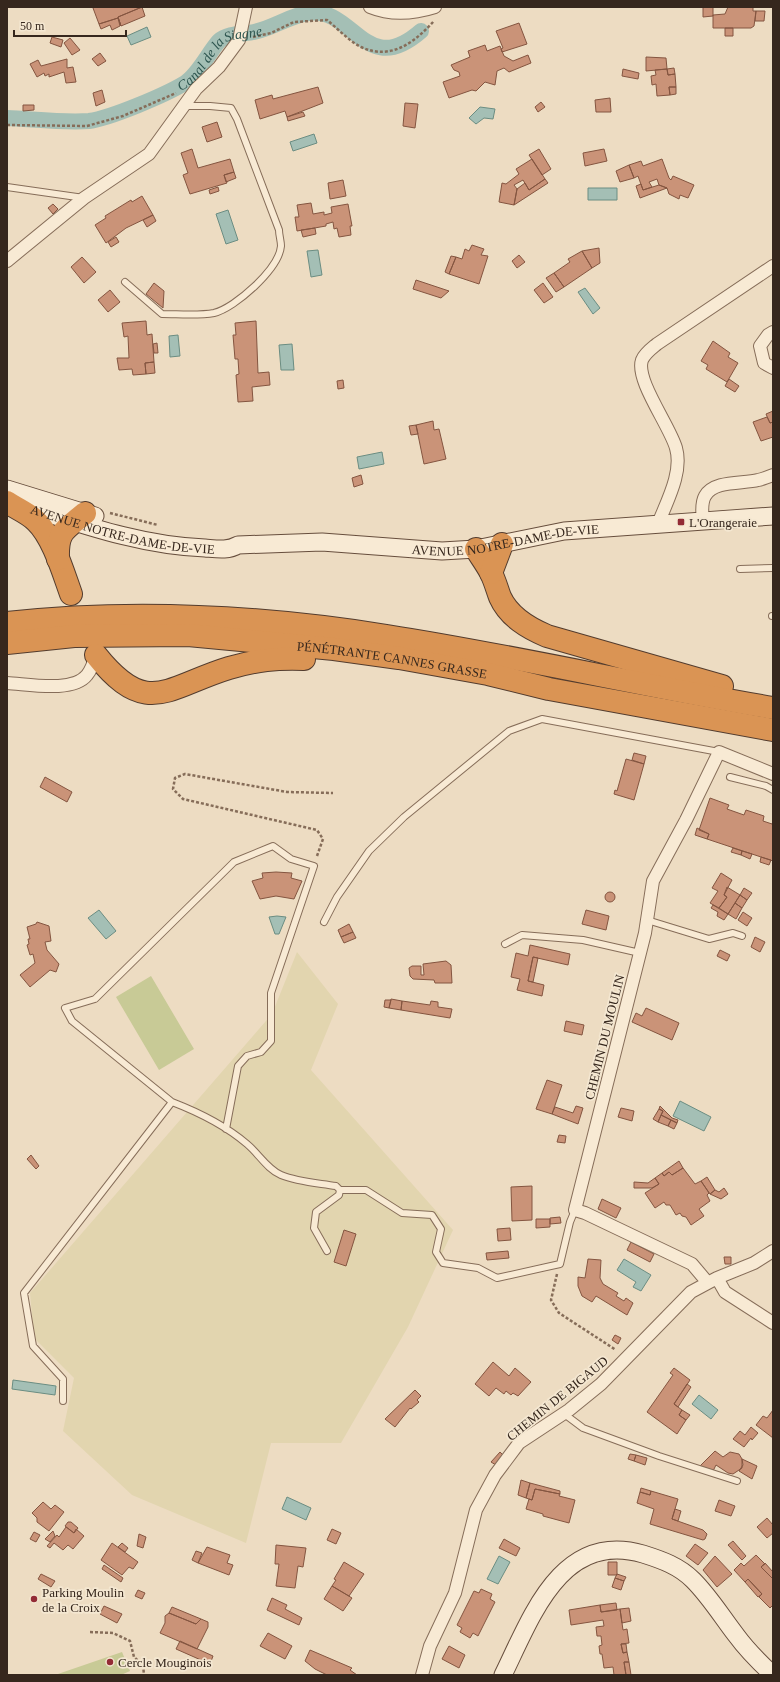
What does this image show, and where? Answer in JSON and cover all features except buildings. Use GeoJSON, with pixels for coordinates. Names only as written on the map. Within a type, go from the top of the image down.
{"type":"FeatureCollection","features":[{"type":"Feature","properties":{"kind":"highway"},"geometry":{"type":"LineString","coordinates":[[7,501],[29,515],[41,526],[58,559],[72,594]]}},
{"type":"Feature","properties":{"kind":"highway"},"geometry":{"type":"LineString","coordinates":[[58,559],[58,542],[64,531],[89,516]]}},
{"type":"Feature","properties":{"kind":"highway"},"geometry":{"type":"LineString","coordinates":[[491,573],[502,544]]}},
{"type":"Feature","properties":{"kind":"highway"},"geometry":{"type":"LineString","coordinates":[[476,549],[491,573],[501,599],[510,612],[519,621],[531,629],[547,636],[773,700]]}},
{"type":"Feature","properties":{"kind":"highway","name":"PÉNÉTRANTE CANNES GRASSE"},"geometry":{"type":"LineString","coordinates":[[7,623],[56,618],[124,616],[237,619],[291,623],[387,636],[773,708]]}},
{"type":"Feature","properties":{"kind":"highway","name":"PÉNÉTRANTE CANNES GRASSE"},"geometry":{"type":"LineString","coordinates":[[7,643],[74,636],[126,635],[188,635],[250,640],[399,658],[488,674],[549,689],[773,730]]}},
{"type":"Feature","properties":{"kind":"highway"},"geometry":{"type":"LineString","coordinates":[[96,655],[110,672],[125,685],[139,691],[154,694],[169,691],[228,668],[274,658],[310,659],[549,689]]}},
{"type":"Feature","properties":{"kind":"main road","name":"AVENUE NOTRE-DAME-DE-VIE"},"geometry":{"type":"LineString","coordinates":[[7,489],[153,536],[179,541],[230,542],[238,545],[322,542],[442,551],[476,549],[564,531],[773,516]]}},
{"type":"Feature","properties":{"kind":"main road","name":"AVENUE NOTRE-DAME-DE-VIE"},"geometry":{"type":"LineString","coordinates":[[7,501],[89,516]]}},
{"type":"Feature","properties":{"kind":"main road"},"geometry":{"type":"LineString","coordinates":[[503,1675],[544,1594],[556,1579],[572,1565],[587,1556],[619,1550],[657,1558],[676,1566],[693,1580],[742,1642],[773,1675]]}},
{"type":"Feature","properties":{"kind":"street"},"geometry":{"type":"LineString","coordinates":[[7,261],[84,198],[149,154],[196,88],[219,67],[241,33],[246,7]]}},
{"type":"Feature","properties":{"kind":"street"},"geometry":{"type":"LineString","coordinates":[[370,7],[397,14],[415,13],[435,7]]}},
{"type":"Feature","properties":{"kind":"street"},"geometry":{"type":"LineString","coordinates":[[658,524],[677,479],[676,448],[644,380],[642,361],[648,352],[657,344],[773,266]]}},
{"type":"Feature","properties":{"kind":"street"},"geometry":{"type":"LineString","coordinates":[[773,332],[768,335],[760,346],[764,363],[773,368]]}},
{"type":"Feature","properties":{"kind":"street"},"geometry":{"type":"LineString","coordinates":[[703,521],[702,504],[705,496],[712,490],[723,485],[759,480],[773,476]]}},
{"type":"Feature","properties":{"kind":"street"},"geometry":{"type":"LineString","coordinates":[[7,683],[56,686],[68,685],[86,676],[96,655]]}},
{"type":"Feature","properties":{"kind":"street"},"geometry":{"type":"LineString","coordinates":[[719,752],[773,774]]}},
{"type":"Feature","properties":{"kind":"street","name":"CHEMIN DU MOULIN"},"geometry":{"type":"LineString","coordinates":[[575,1210],[640,952],[653,881],[686,820],[719,752]]}},
{"type":"Feature","properties":{"kind":"street"},"geometry":{"type":"LineString","coordinates":[[575,1210],[692,1264],[725,1292],[773,1323]]}},
{"type":"Feature","properties":{"kind":"street","name":"CHEMIN DE BIGAUD"},"geometry":{"type":"LineString","coordinates":[[422,1675],[430,1646],[455,1593],[476,1510],[495,1475],[519,1443],[563,1413],[601,1384],[691,1292],[712,1280],[754,1264],[773,1251]]}},
{"type":"Feature","properties":{"kind":"lane"},"geometry":{"type":"LineString","coordinates":[[125,282],[162,314],[212,313],[227,309],[258,282],[273,264],[281,246],[278,230],[237,120],[231,108],[184,106]]}},
{"type":"Feature","properties":{"kind":"lane"},"geometry":{"type":"LineString","coordinates":[[7,187],[84,198]]}},
{"type":"Feature","properties":{"kind":"lane"},"geometry":{"type":"LineString","coordinates":[[740,569],[773,568]]}},
{"type":"Feature","properties":{"kind":"lane"},"geometry":{"type":"LineString","coordinates":[[324,922],[337,897],[369,851],[404,817],[509,731],[542,719],[719,752]]}},
{"type":"Feature","properties":{"kind":"lane"},"geometry":{"type":"LineString","coordinates":[[730,777],[766,786],[773,790]]}},
{"type":"Feature","properties":{"kind":"lane"},"geometry":{"type":"LineString","coordinates":[[226,1129],[238,1066],[247,1056],[261,1052],[271,1041],[271,993],[314,866],[291,859],[273,846],[234,862],[95,999],[65,1008],[72,1021],[172,1102],[188,1108],[226,1129],[247,1144],[272,1170],[277,1173],[336,1186],[340,1190],[366,1190],[402,1213],[432,1215],[441,1229],[436,1252],[444,1263],[478,1268],[496,1278],[560,1264]]}},
{"type":"Feature","properties":{"kind":"lane"},"geometry":{"type":"LineString","coordinates":[[647,920],[709,939],[733,933],[742,936]]}},
{"type":"Feature","properties":{"kind":"lane"},"geometry":{"type":"LineString","coordinates":[[505,944],[522,935],[584,940],[640,952]]}},
{"type":"Feature","properties":{"kind":"lane"},"geometry":{"type":"LineString","coordinates":[[63,1401],[63,1378],[33,1346],[24,1293],[172,1102]]}},
{"type":"Feature","properties":{"kind":"lane"},"geometry":{"type":"LineString","coordinates":[[327,1251],[314,1228],[316,1212],[339,1195],[340,1190]]}},
{"type":"Feature","properties":{"kind":"lane","name":"CHEMIN DU MOULIN"},"geometry":{"type":"LineString","coordinates":[[560,1264],[570,1222],[575,1210]]}},
{"type":"Feature","properties":{"kind":"lane"},"geometry":{"type":"LineString","coordinates":[[563,1413],[583,1428],[659,1456],[737,1481]]}},
{"type":"Feature","properties":{"kind":"path"},"geometry":{"type":"LineString","coordinates":[[89,516],[163,527]]}},
{"type":"Feature","properties":{"kind":"path"},"geometry":{"type":"LineString","coordinates":[[314,866],[324,839],[317,830],[183,799],[173,789],[175,778],[185,774],[287,792],[333,793]]}},
{"type":"Feature","properties":{"kind":"path"},"geometry":{"type":"LineString","coordinates":[[560,1264],[550,1300],[559,1313],[628,1358]]}},
{"type":"Feature","properties":{"kind":"path"},"geometry":{"type":"LineString","coordinates":[[90,1632],[113,1633],[130,1641],[134,1657],[143,1665],[144,1675]]}},
{"type":"Feature","properties":{"kind":"shaded area"},"geometry":{"type":"Polygon","coordinates":[[[147,27],[151,37],[131,45],[127,36],[147,27]]]}},
{"type":"Feature","properties":{"kind":"shaded area"},"geometry":{"type":"Polygon","coordinates":[[[480,107],[495,109],[493,119],[484,118],[476,124],[469,118],[480,107]]]}},
{"type":"Feature","properties":{"kind":"shaded area"},"geometry":{"type":"Polygon","coordinates":[[[314,134],[317,143],[293,151],[290,142],[314,134]]]}},
{"type":"Feature","properties":{"kind":"shaded area"},"geometry":{"type":"Polygon","coordinates":[[[588,188],[617,188],[617,200],[588,200],[588,188]]]}},
{"type":"Feature","properties":{"kind":"shaded area"},"geometry":{"type":"Polygon","coordinates":[[[228,210],[238,240],[226,244],[216,214],[228,210]]]}},
{"type":"Feature","properties":{"kind":"shaded area"},"geometry":{"type":"Polygon","coordinates":[[[318,250],[322,275],[311,277],[307,251],[318,250]]]}},
{"type":"Feature","properties":{"kind":"shaded area"},"geometry":{"type":"Polygon","coordinates":[[[585,288],[600,308],[593,314],[578,292],[585,288]]]}},
{"type":"Feature","properties":{"kind":"shaded area"},"geometry":{"type":"Polygon","coordinates":[[[178,335],[180,356],[170,357],[169,336],[178,335]]]}},
{"type":"Feature","properties":{"kind":"shaded area"},"geometry":{"type":"Polygon","coordinates":[[[292,344],[294,370],[281,370],[279,345],[292,344]]]}},
{"type":"Feature","properties":{"kind":"shaded area"},"geometry":{"type":"Polygon","coordinates":[[[382,452],[384,464],[359,469],[357,457],[382,452]]]}},
{"type":"Feature","properties":{"kind":"shaded area"},"geometry":{"type":"Polygon","coordinates":[[[99,910],[116,931],[106,939],[88,918],[99,910]]]}},
{"type":"Feature","properties":{"kind":"shaded area"},"geometry":{"type":"Polygon","coordinates":[[[269,917],[286,917],[279,934],[275,934],[269,917]]]}},
{"type":"Feature","properties":{"kind":"shaded area"},"geometry":{"type":"Polygon","coordinates":[[[297,952],[338,1004],[311,1070],[453,1230],[408,1327],[341,1443],[271,1443],[246,1543],[132,1495],[63,1431],[74,1378],[34,1338],[30,1293],[272,1014],[297,952]]]}},
{"type":"Feature","properties":{"kind":"shaded area"},"geometry":{"type":"Polygon","coordinates":[[[680,1101],[711,1117],[704,1131],[673,1116],[680,1101]]]}},
{"type":"Feature","properties":{"kind":"shaded area"},"geometry":{"type":"Polygon","coordinates":[[[624,1259],[651,1275],[641,1291],[633,1287],[636,1282],[617,1270],[624,1259]]]}},
{"type":"Feature","properties":{"kind":"shaded area"},"geometry":{"type":"Polygon","coordinates":[[[13,1380],[56,1386],[55,1395],[12,1389],[13,1380]]]}},
{"type":"Feature","properties":{"kind":"shaded area"},"geometry":{"type":"Polygon","coordinates":[[[699,1395],[718,1410],[711,1419],[692,1404],[699,1395]]]}},
{"type":"Feature","properties":{"kind":"shaded area"},"geometry":{"type":"Polygon","coordinates":[[[287,1497],[311,1508],[306,1520],[282,1509],[287,1497]]]}},
{"type":"Feature","properties":{"kind":"shaded area"},"geometry":{"type":"Polygon","coordinates":[[[499,1556],[510,1562],[498,1584],[487,1579],[499,1556]]]}},
{"type":"Feature","properties":{"kind":"green space"},"geometry":{"type":"Polygon","coordinates":[[[151,976],[194,1049],[159,1070],[116,997],[151,976]]]}},
{"type":"Feature","properties":{"kind":"green space","name":"Cercle Mouginois"},"geometry":{"type":"Polygon","coordinates":[[[122,1652],[130,1671],[121,1675],[55,1675],[122,1652]]]}},
{"type":"Feature","properties":{"kind":"waterway","name":"Canal de la Siagne"},"geometry":{"type":"LineString","coordinates":[[7,118],[89,121],[124,111],[152,100],[185,83],[194,75],[222,38],[268,28],[308,13],[324,14],[337,20],[373,45],[386,48],[402,44],[421,31]]}},
{"type":"Feature","properties":{"kind":"place","name":"L'Orangeraie"},"geometry":{"type":"Point","coordinates":[681,522]}},
{"type":"Feature","properties":{"kind":"place","name":"Parking Moulin de la Croix"},"geometry":{"type":"Point","coordinates":[34,1599]}},
{"type":"Feature","properties":{"kind":"place","name":"Cercle Mouginois"},"geometry":{"type":"Point","coordinates":[110,1662]}}]}
